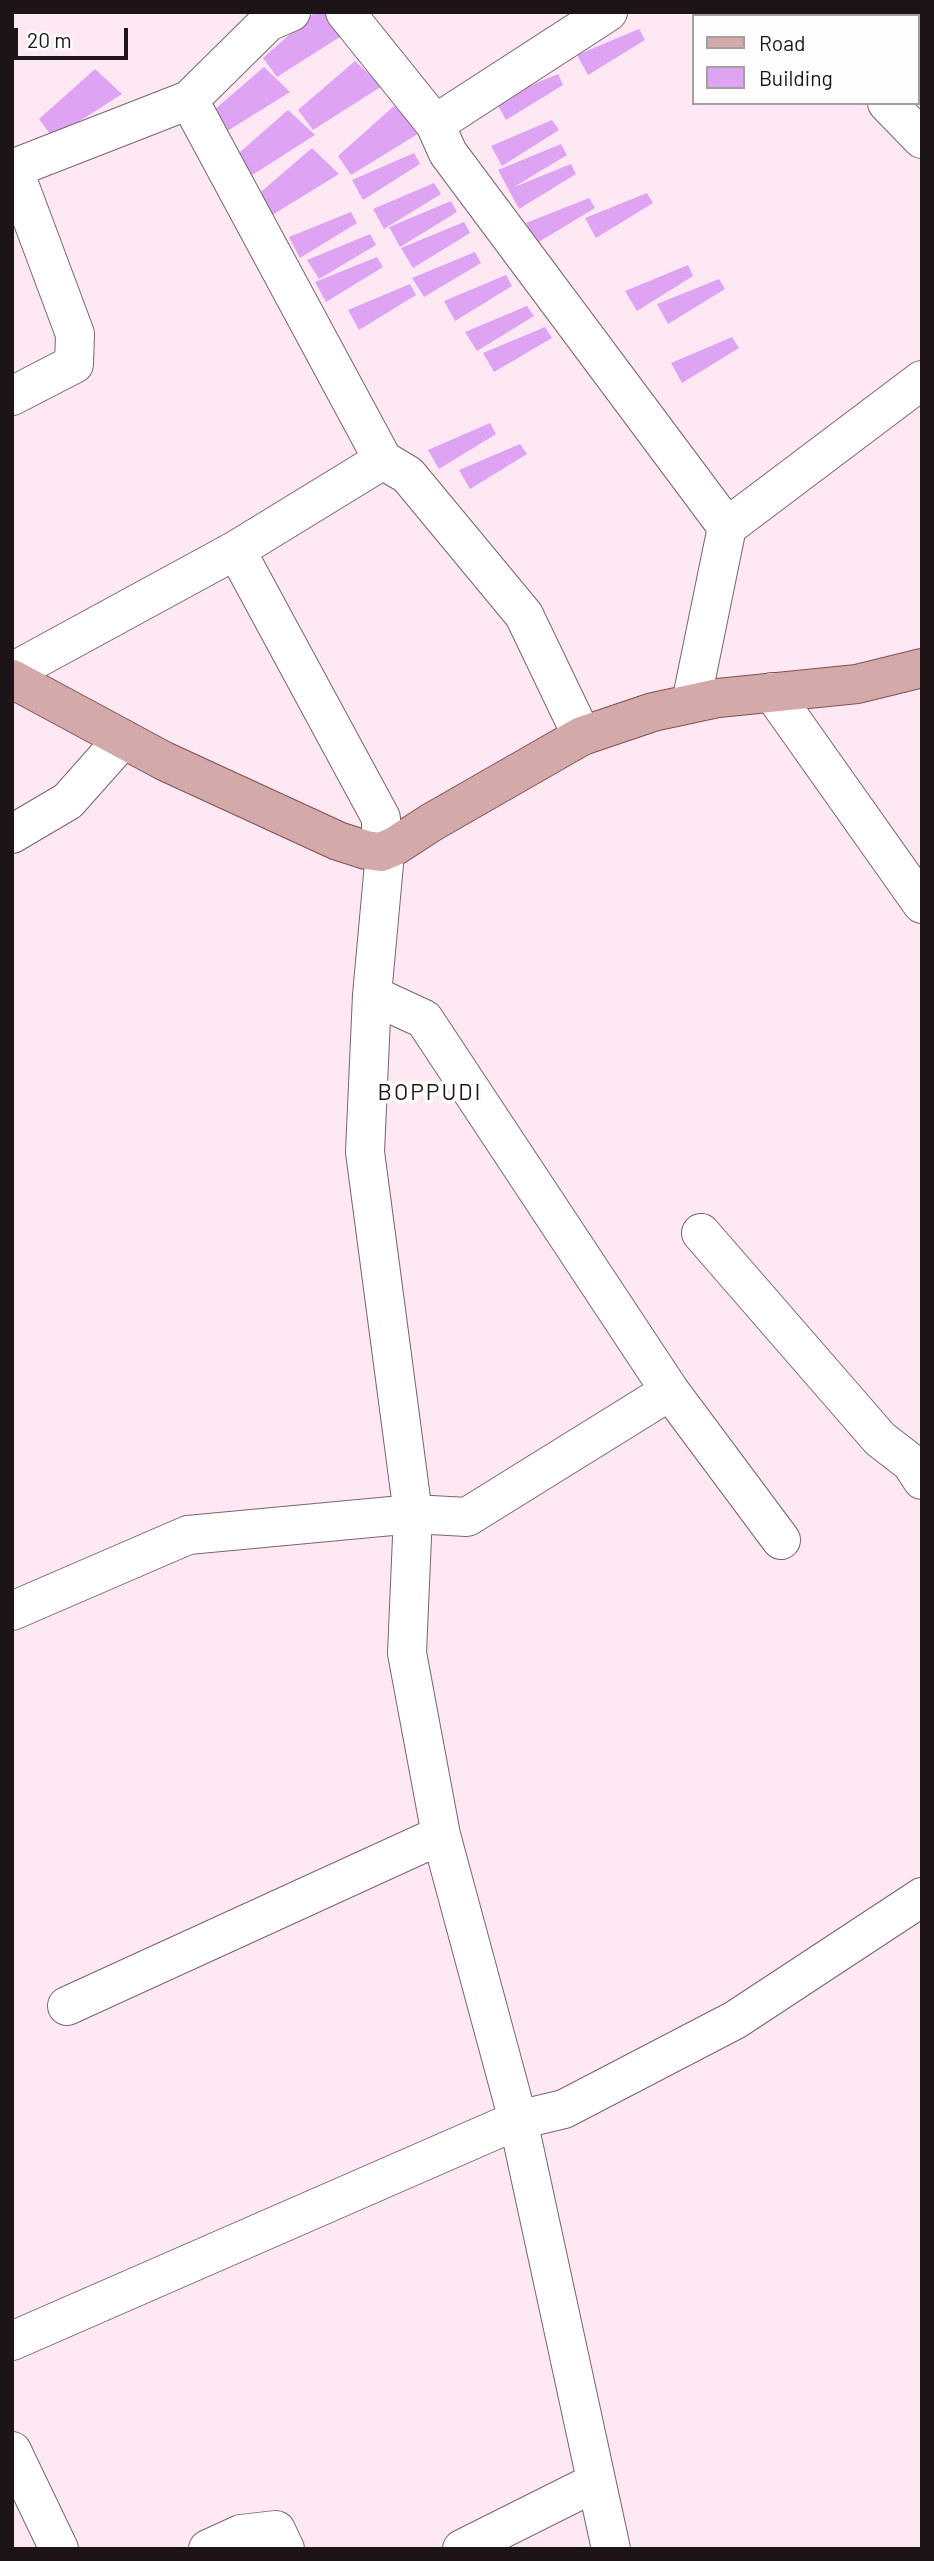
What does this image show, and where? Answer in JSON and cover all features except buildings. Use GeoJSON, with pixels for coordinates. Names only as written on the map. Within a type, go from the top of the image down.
{"type":"FeatureCollection","features":[{"type":"Feature","properties":{"kind":"main road"},"geometry":{"type":"LineString","coordinates":[[12,678],[164,761],[338,841],[381,852],[582,737],[624,720],[718,698],[857,684],[922,667]]}},
{"type":"Feature","properties":{"kind":"street"},"geometry":{"type":"LineString","coordinates":[[345,12],[435,124],[448,153],[727,527]]}},
{"type":"Feature","properties":{"kind":"street"},"geometry":{"type":"LineString","coordinates":[[435,124],[608,12]]}},
{"type":"Feature","properties":{"kind":"street"},"geometry":{"type":"LineString","coordinates":[[12,396],[74,364],[75,334],[13,169],[189,100],[274,15]]}},
{"type":"Feature","properties":{"kind":"street"},"geometry":{"type":"LineString","coordinates":[[189,100],[383,460],[408,475],[524,615],[582,737]]}},
{"type":"Feature","properties":{"kind":"street"},"geometry":{"type":"LineString","coordinates":[[889,105],[922,139]]}},
{"type":"Feature","properties":{"kind":"street"},"geometry":{"type":"LineString","coordinates":[[691,703],[727,527],[922,380]]}},
{"type":"Feature","properties":{"kind":"street"},"geometry":{"type":"LineString","coordinates":[[12,672],[236,550],[383,460]]}},
{"type":"Feature","properties":{"kind":"street"},"geometry":{"type":"LineString","coordinates":[[236,550],[381,818],[381,852],[384,864],[372,995],[365,1152],[413,1514],[407,1654],[441,1835],[517,2120],[611,2549]]}},
{"type":"Feature","properties":{"kind":"street"},"geometry":{"type":"LineString","coordinates":[[772,692],[922,905]]}},
{"type":"Feature","properties":{"kind":"street"},"geometry":{"type":"LineString","coordinates":[[12,834],[68,801],[123,739]]}},
{"type":"Feature","properties":{"kind":"street"},"geometry":{"type":"LineString","coordinates":[[372,995],[424,1019],[670,1391],[781,1540]]}},
{"type":"Feature","properties":{"kind":"street"},"geometry":{"type":"LineString","coordinates":[[701,1233],[880,1439],[911,1463],[922,1480]]}},
{"type":"Feature","properties":{"kind":"street"},"geometry":{"type":"LineString","coordinates":[[12,1611],[188,1535],[413,1514],[467,1517],[670,1391]]}},
{"type":"Feature","properties":{"kind":"street"},"geometry":{"type":"LineString","coordinates":[[67,2006],[441,1835]]}},
{"type":"Feature","properties":{"kind":"street"},"geometry":{"type":"LineString","coordinates":[[12,2340],[517,2120],[564,2109],[735,2020],[922,1897]]}},
{"type":"Feature","properties":{"kind":"street"},"geometry":{"type":"LineString","coordinates":[[12,2451],[59,2549]]}},
{"type":"Feature","properties":{"kind":"street"},"geometry":{"type":"LineString","coordinates":[[462,2549],[596,2482]]}},
{"type":"Feature","properties":{"kind":"street"},"geometry":{"type":"LineString","coordinates":[[208,2549],[242,2535],[276,2530],[285,2549]]}},
{"type":"Feature","properties":{"kind":"district","name":"BOPPUDI"},"geometry":{"type":"Point","coordinates":[430,1092]}}]}
